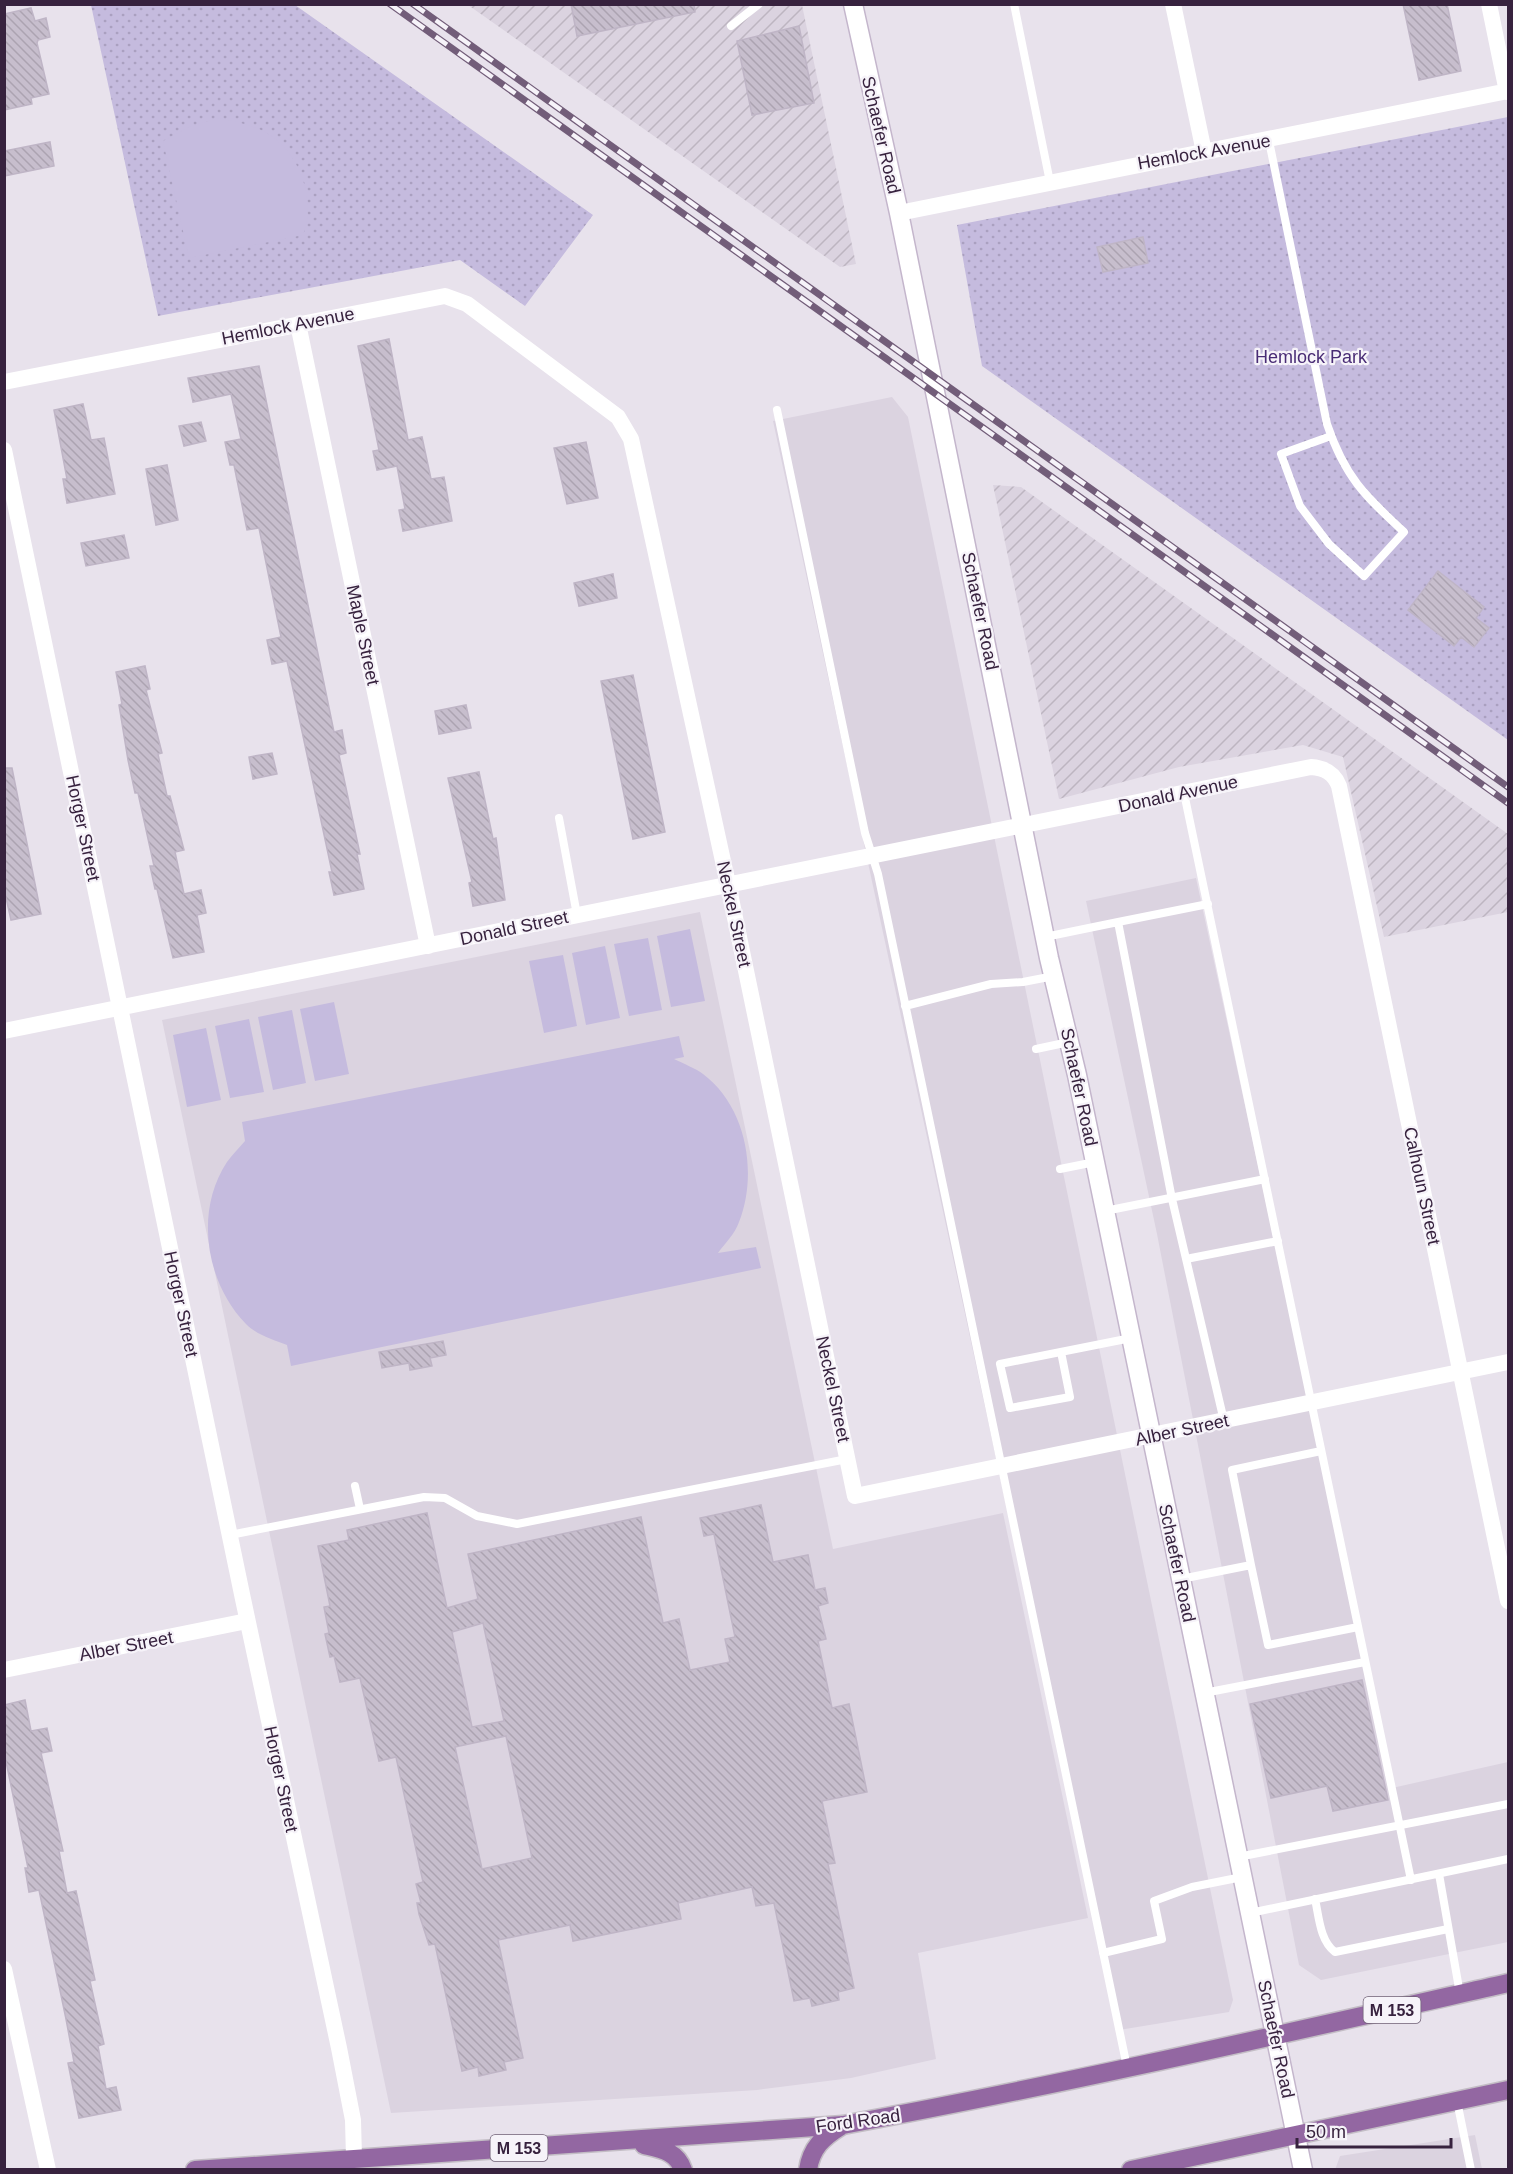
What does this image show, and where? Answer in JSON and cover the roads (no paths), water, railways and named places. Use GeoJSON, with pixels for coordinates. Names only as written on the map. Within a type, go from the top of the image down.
{"type":"FeatureCollection","features":[{"type":"Feature","properties":{"kind":"main road","name":"Schaefer Road"},"geometry":{"type":"LineString","coordinates":[[854,4],[899,213],[1045,937],[1070,1042],[1303,2169]]}},
{"type":"Feature","properties":{"kind":"main road","name":"Ford Road"},"geometry":{"type":"LineString","coordinates":[[195,2169],[843,2125],[1275,2036],[1509,1983]]}},
{"type":"Feature","properties":{"kind":"main road"},"geometry":{"type":"LineString","coordinates":[[1142,2168],[1509,2090]]}},
{"type":"Feature","properties":{"kind":"main road"},"geometry":{"type":"LineString","coordinates":[[808,2169],[813,2150],[824,2136],[843,2125]]}},
{"type":"Feature","properties":{"kind":"main road"},"geometry":{"type":"LineString","coordinates":[[623,2141],[668,2151],[680,2162],[683,2169]]}},
{"type":"Feature","properties":{"kind":"main road"},"geometry":{"type":"LineString","coordinates":[[333,2169],[354,2158]]}},
{"type":"Feature","properties":{"kind":"street"},"geometry":{"type":"LineString","coordinates":[[1173,4],[1204,152]]}},
{"type":"Feature","properties":{"kind":"street"},"geometry":{"type":"LineString","coordinates":[[1489,4],[1508,92]]}},
{"type":"Feature","properties":{"kind":"street","name":"Hemlock Avenue"},"geometry":{"type":"LineString","coordinates":[[899,213],[1508,92]]}},
{"type":"Feature","properties":{"kind":"street","name":"Hemlock Avenue"},"geometry":{"type":"LineString","coordinates":[[4,382],[445,296],[467,304],[552,366]]}},
{"type":"Feature","properties":{"kind":"street","name":"Maple Street"},"geometry":{"type":"LineString","coordinates":[[298,324],[428,946]]}},
{"type":"Feature","properties":{"kind":"street","name":"Neckel Street"},"geometry":{"type":"LineString","coordinates":[[552,366],[612,410],[631,439],[728,884],[855,1496]]}},
{"type":"Feature","properties":{"kind":"street","name":"Horger Street"},"geometry":{"type":"LineString","coordinates":[[4,450],[247,1621],[339,2048],[353,2120],[354,2158]]}},
{"type":"Feature","properties":{"kind":"street","name":"Donald Avenue"},"geometry":{"type":"LineString","coordinates":[[1023,826],[1311,767],[1321,767],[1331,773]]}},
{"type":"Feature","properties":{"kind":"street","name":"Calhoun Street"},"geometry":{"type":"LineString","coordinates":[[1331,773],[1339,786],[1509,1601]]}},
{"type":"Feature","properties":{"kind":"street","name":"Donald Street"},"geometry":{"type":"LineString","coordinates":[[4,1031],[1023,826]]}},
{"type":"Feature","properties":{"kind":"street","name":"Alber Street"},"geometry":{"type":"LineString","coordinates":[[855,1496],[1509,1362]]}},
{"type":"Feature","properties":{"kind":"street","name":"Alber Street"},"geometry":{"type":"LineString","coordinates":[[4,1670],[247,1621]]}},
{"type":"Feature","properties":{"kind":"street"},"geometry":{"type":"LineString","coordinates":[[4,1969],[48,2169]]}},
{"type":"Feature","properties":{"kind":"lane"},"geometry":{"type":"LineString","coordinates":[[731,26],[759,4]]}},
{"type":"Feature","properties":{"kind":"lane"},"geometry":{"type":"LineString","coordinates":[[1014,4],[1050,182]]}},
{"type":"Feature","properties":{"kind":"lane"},"geometry":{"type":"LineString","coordinates":[[1269,141],[1331,436],[1337,452],[1361,492],[1404,532],[1364,576],[1329,544],[1300,506],[1281,454],[1331,436]]}},
{"type":"Feature","properties":{"kind":"lane"},"geometry":{"type":"LineString","coordinates":[[777,410],[866,833],[905,1006],[1127,2067]]}},
{"type":"Feature","properties":{"kind":"lane"},"geometry":{"type":"LineString","coordinates":[[1184,793],[1411,1880]]}},
{"type":"Feature","properties":{"kind":"lane"},"geometry":{"type":"LineString","coordinates":[[559,818],[577,915]]}},
{"type":"Feature","properties":{"kind":"lane"},"geometry":{"type":"LineString","coordinates":[[1045,937],[1208,904]]}},
{"type":"Feature","properties":{"kind":"lane"},"geometry":{"type":"LineString","coordinates":[[1118,922],[1172,1199],[1224,1422]]}},
{"type":"Feature","properties":{"kind":"lane"},"geometry":{"type":"LineString","coordinates":[[905,1006],[991,984],[1023,982],[1054,976]]}},
{"type":"Feature","properties":{"kind":"lane"},"geometry":{"type":"LineString","coordinates":[[1036,1048],[1070,1042]]}},
{"type":"Feature","properties":{"kind":"lane"},"geometry":{"type":"LineString","coordinates":[[1060,1169],[1095,1162]]}},
{"type":"Feature","properties":{"kind":"lane"},"geometry":{"type":"LineString","coordinates":[[1105,1211],[1265,1179]]}},
{"type":"Feature","properties":{"kind":"lane"},"geometry":{"type":"LineString","coordinates":[[1186,1258],[1278,1241]]}},
{"type":"Feature","properties":{"kind":"lane"},"geometry":{"type":"LineString","coordinates":[[1061,1352],[1070,1397],[1010,1408],[1000,1364],[1131,1338]]}},
{"type":"Feature","properties":{"kind":"lane"},"geometry":{"type":"LineString","coordinates":[[1321,1451],[1232,1470],[1251,1565],[1268,1645],[1358,1627]]}},
{"type":"Feature","properties":{"kind":"lane"},"geometry":{"type":"LineString","coordinates":[[230,1535],[424,1497],[444,1498],[477,1516],[517,1524],[847,1459]]}},
{"type":"Feature","properties":{"kind":"lane"},"geometry":{"type":"LineString","coordinates":[[355,1486],[360,1509]]}},
{"type":"Feature","properties":{"kind":"lane"},"geometry":{"type":"LineString","coordinates":[[1180,1579],[1251,1565]]}},
{"type":"Feature","properties":{"kind":"lane"},"geometry":{"type":"LineString","coordinates":[[1204,1693],[1365,1662]]}},
{"type":"Feature","properties":{"kind":"lane"},"geometry":{"type":"LineString","coordinates":[[1238,1857],[1509,1804]]}},
{"type":"Feature","properties":{"kind":"lane"},"geometry":{"type":"LineString","coordinates":[[1250,1913],[1509,1858]]}},
{"type":"Feature","properties":{"kind":"lane"},"geometry":{"type":"LineString","coordinates":[[1439,1874],[1460,1994]]}},
{"type":"Feature","properties":{"kind":"lane"},"geometry":{"type":"LineString","coordinates":[[1103,1953],[1162,1939],[1154,1900],[1192,1887],[1242,1877]]}},
{"type":"Feature","properties":{"kind":"lane"},"geometry":{"type":"LineString","coordinates":[[1315,1899],[1324,1939],[1328,1947],[1335,1952],[1448,1929]]}},
{"type":"Feature","properties":{"kind":"lane"},"geometry":{"type":"LineString","coordinates":[[1457,2101],[1471,2169]]}},
{"type":"Feature","properties":{"kind":"railway"},"geometry":{"type":"LineString","coordinates":[[390,4],[1508,803]]}},
{"type":"Feature","properties":{"kind":"railway"},"geometry":{"type":"LineString","coordinates":[[413,4],[1508,787]]}},
{"type":"Feature","properties":{"kind":"park label","name":"Hemlock Park"},"geometry":{"type":"Point","coordinates":[1311,357]}}]}
